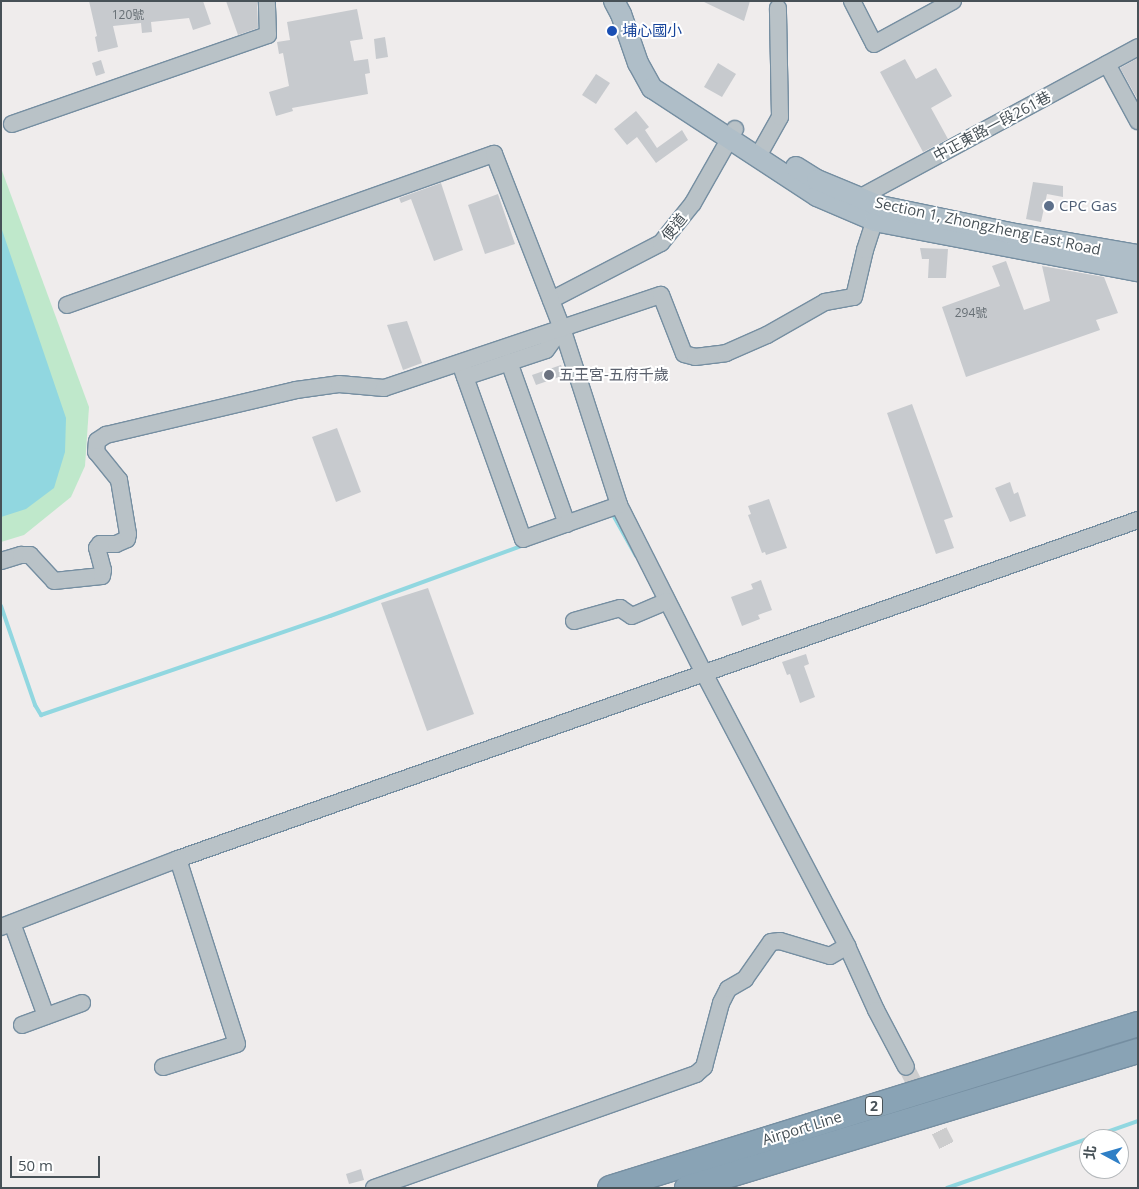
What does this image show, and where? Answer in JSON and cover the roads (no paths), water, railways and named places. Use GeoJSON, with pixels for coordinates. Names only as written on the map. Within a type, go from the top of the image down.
{"type":"FeatureCollection","features":[{"type":"Feature","properties":{"kind":"highway","name":"Airport Line"},"geometry":{"type":"LineString","coordinates":[[610,1188],[1138,1024]]}},
{"type":"Feature","properties":{"kind":"highway","name":"Airport Line"},"geometry":{"type":"LineString","coordinates":[[687,1188],[1138,1051]]}},
{"type":"Feature","properties":{"kind":"main road"},"geometry":{"type":"LineString","coordinates":[[614,1],[622,14],[638,63]]}},
{"type":"Feature","properties":{"kind":"main road","name":"Section 1, Zhongzheng East Road"},"geometry":{"type":"LineString","coordinates":[[638,63],[652,88],[761,152],[817,196],[856,205],[877,213],[1138,271]]}},
{"type":"Feature","properties":{"kind":"main road","name":"Section 1, Zhongzheng East Road"},"geometry":{"type":"LineString","coordinates":[[638,63],[732,134]]}},
{"type":"Feature","properties":{"kind":"main road","name":"Section 1, Zhongzheng East Road"},"geometry":{"type":"LineString","coordinates":[[877,213],[1018,234],[1138,256]]}},
{"type":"Feature","properties":{"kind":"street"},"geometry":{"type":"LineString","coordinates":[[12,124],[268,35],[267,1]]}},
{"type":"Feature","properties":{"kind":"street"},"geometry":{"type":"LineString","coordinates":[[852,1],[874,44],[953,1]]}},
{"type":"Feature","properties":{"kind":"street"},"geometry":{"type":"LineString","coordinates":[[761,152],[780,117],[778,8]]}},
{"type":"Feature","properties":{"kind":"street","name":"中正東路一段261巷"},"geometry":{"type":"LineString","coordinates":[[856,205],[1138,47]]}},
{"type":"Feature","properties":{"kind":"street"},"geometry":{"type":"LineString","coordinates":[[1107,64],[1138,121]]}},
{"type":"Feature","properties":{"kind":"street","name":"便道"},"geometry":{"type":"LineString","coordinates":[[551,300],[661,243],[693,203],[732,134]]}},
{"type":"Feature","properties":{"kind":"street"},"geometry":{"type":"LineString","coordinates":[[67,305],[494,154],[562,328],[619,505],[705,675],[847,946],[876,1010],[906,1067]]}},
{"type":"Feature","properties":{"kind":"street"},"geometry":{"type":"LineString","coordinates":[[462,370],[562,328],[661,296],[684,354],[695,357],[726,353],[767,335],[825,302],[854,297],[865,250],[877,213]]}},
{"type":"Feature","properties":{"kind":"street"},"geometry":{"type":"LineString","coordinates":[[1,560],[30,555],[54,581],[102,576],[104,570],[97,548],[100,544],[116,544],[127,539],[128,534],[119,480],[96,452],[97,441],[106,435],[296,390],[339,384],[384,388],[462,370],[510,362],[546,350],[562,328]]}},
{"type":"Feature","properties":{"kind":"street"},"geometry":{"type":"LineString","coordinates":[[510,362],[567,524]]}},
{"type":"Feature","properties":{"kind":"street"},"geometry":{"type":"LineString","coordinates":[[462,370],[523,539],[619,505]]}},
{"type":"Feature","properties":{"kind":"street"},"geometry":{"type":"LineString","coordinates":[[46,1016],[7,925],[178,859],[705,675],[1138,520]]}},
{"type":"Feature","properties":{"kind":"street"},"geometry":{"type":"LineString","coordinates":[[574,621],[620,608],[632,616],[668,601]]}},
{"type":"Feature","properties":{"kind":"street"},"geometry":{"type":"LineString","coordinates":[[163,1067],[237,1044],[178,859]]}},
{"type":"Feature","properties":{"kind":"street"},"geometry":{"type":"LineString","coordinates":[[374,1188],[696,1074],[704,1067],[721,1003],[728,989],[746,979],[771,942],[780,941],[830,956],[847,946]]}},
{"type":"Feature","properties":{"kind":"street"},"geometry":{"type":"LineString","coordinates":[[22,1025],[82,1003]]}},
{"type":"Feature","properties":{"kind":"water"},"geometry":{"type":"Polygon","coordinates":[[[1,227],[66,418],[65,452],[54,488],[26,509],[1,517],[1,227]]]}},
{"type":"Feature","properties":{"kind":"waterway"},"geometry":{"type":"LineString","coordinates":[[611,514],[636,556]]}},
{"type":"Feature","properties":{"kind":"waterway"},"geometry":{"type":"LineString","coordinates":[[1,606],[35,705],[41,715],[330,616],[524,545]]}},
{"type":"Feature","properties":{"kind":"waterway"},"geometry":{"type":"LineString","coordinates":[[947,1188],[1138,1121]]}},
{"type":"Feature","properties":{"kind":"tunnel"},"geometry":{"type":"LineString","coordinates":[[906,1067],[947,1146]]}},
{"type":"Feature","properties":{"kind":"place","name":"埔心國小"},"geometry":{"type":"Point","coordinates":[612,31]}},
{"type":"Feature","properties":{"kind":"place","name":"CPC Gas"},"geometry":{"type":"Point","coordinates":[1049,206]}},
{"type":"Feature","properties":{"kind":"place","name":"五王宮-五府千歲"},"geometry":{"type":"Point","coordinates":[549,375]}}]}
